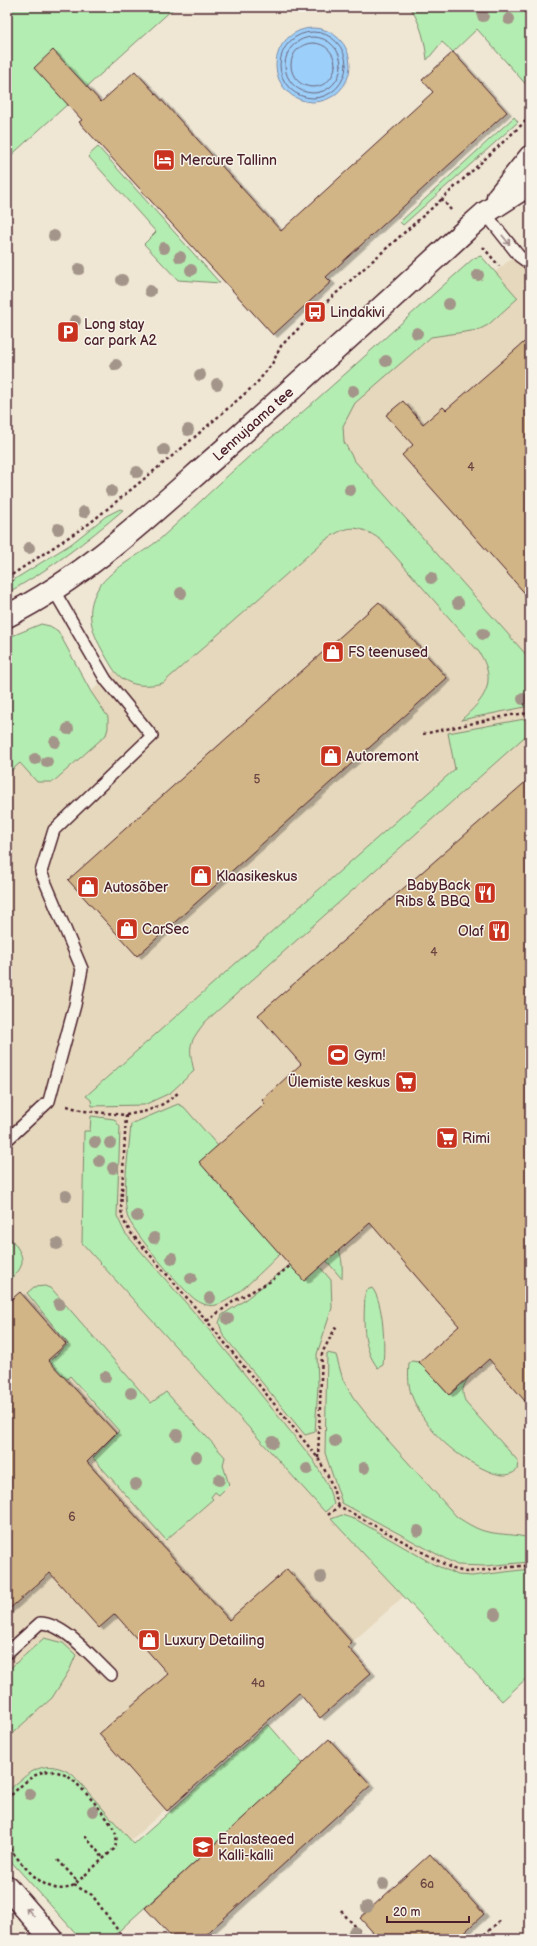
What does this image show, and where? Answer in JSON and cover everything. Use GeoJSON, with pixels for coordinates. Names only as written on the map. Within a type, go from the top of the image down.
{"type":"FeatureCollection","features":[{"type":"Feature","properties":{"kind":"street","name":"Lennujaama tee"},"geometry":{"type":"LineString","coordinates":[[7,616],[53,589],[120,542],[293,388],[485,213],[530,157]]}},
{"type":"Feature","properties":{"kind":"street","name":"Lennujaama tee"},"geometry":{"type":"LineString","coordinates":[[485,213],[530,184]]}},
{"type":"Feature","properties":{"kind":"street"},"geometry":{"type":"LineString","coordinates":[[7,1887],[52,1939]]}},
{"type":"Feature","properties":{"kind":"lane"},"geometry":{"type":"LineString","coordinates":[[485,213],[519,256],[530,264]]}},
{"type":"Feature","properties":{"kind":"lane"},"geometry":{"type":"LineString","coordinates":[[7,1140],[50,1101],[75,1005],[82,968],[41,872],[54,830],[152,736],[106,680],[53,589]]}},
{"type":"Feature","properties":{"kind":"lane"},"geometry":{"type":"LineString","coordinates":[[7,1654],[40,1623],[49,1623],[62,1630],[111,1675]]}},
{"type":"Feature","properties":{"kind":"path"},"geometry":{"type":"LineString","coordinates":[[7,578],[90,523],[182,448],[256,384],[272,364],[281,346],[315,312],[442,199]]}},
{"type":"Feature","properties":{"kind":"path"},"geometry":{"type":"LineString","coordinates":[[423,734],[511,715],[530,714]]}},
{"type":"Feature","properties":{"kind":"path"},"geometry":{"type":"LineString","coordinates":[[84,1111],[126,1115],[159,1106],[178,1093]]}},
{"type":"Feature","properties":{"kind":"path"},"geometry":{"type":"LineString","coordinates":[[126,1115],[122,1210],[123,1220],[131,1233],[207,1321],[318,1458],[329,1478],[339,1506],[453,1569],[466,1572],[530,1565]]}},
{"type":"Feature","properties":{"kind":"path"},"geometry":{"type":"LineString","coordinates":[[207,1321],[234,1300],[271,1281],[290,1265]]}},
{"type":"Feature","properties":{"kind":"path"},"geometry":{"type":"LineString","coordinates":[[318,1458],[322,1354],[337,1325]]}},
{"type":"Feature","properties":{"kind":"path"},"geometry":{"type":"LineString","coordinates":[[328,1515],[339,1506]]}},
{"type":"Feature","properties":{"kind":"path"},"geometry":{"type":"LineString","coordinates":[[7,1799],[29,1780],[40,1773],[49,1771],[60,1773],[71,1779],[95,1804],[113,1827],[117,1843],[114,1849],[104,1859],[68,1889],[59,1889],[44,1884],[23,1866],[7,1844]]}},
{"type":"Feature","properties":{"kind":"path"},"geometry":{"type":"LineString","coordinates":[[85,1836],[104,1859]]}},
{"type":"Feature","properties":{"kind":"path"},"geometry":{"type":"LineString","coordinates":[[58,1860],[78,1882]]}},
{"type":"Feature","properties":{"kind":"path"},"geometry":{"type":"LineString","coordinates":[[74,1885],[92,1895],[122,1936],[120,1939]]}},
{"type":"Feature","properties":{"kind":"path"},"geometry":{"type":"LineString","coordinates":[[341,1911],[367,1939]]}},
{"type":"Feature","properties":{"kind":"path"},"geometry":{"type":"LineString","coordinates":[[490,1939],[485,1934],[502,1919]]}},
{"type":"Feature","properties":{"kind":"path"},"geometry":{"type":"LineString","coordinates":[[525,1939],[530,1935]]}},
{"type":"Feature","properties":{"kind":"shaded area"},"geometry":{"type":"Polygon","coordinates":[[[530,243],[530,1653],[404,1596],[54,1909],[7,1856],[7,767],[115,670],[304,431],[530,243]]]}},
{"type":"Feature","properties":{"kind":"green space"},"geometry":{"type":"Polygon","coordinates":[[[7,7],[175,7],[7,159],[7,7]]]}},
{"type":"Feature","properties":{"kind":"green space"},"geometry":{"type":"Polygon","coordinates":[[[410,7],[530,7],[530,89],[477,29],[453,52],[442,42],[427,60],[422,33],[410,7]]]}},
{"type":"Feature","properties":{"kind":"green space"},"geometry":{"type":"Polygon","coordinates":[[[514,117],[518,122],[403,225],[400,222],[514,117]]]}},
{"type":"Feature","properties":{"kind":"green space"},"geometry":{"type":"Polygon","coordinates":[[[98,147],[220,283],[178,280],[144,244],[156,232],[88,156],[98,147]]]}},
{"type":"Feature","properties":{"kind":"green space"},"geometry":{"type":"Polygon","coordinates":[[[481,256],[518,298],[488,325],[478,330],[431,337],[355,403],[343,426],[344,442],[354,460],[530,659],[530,706],[461,720],[477,705],[486,689],[488,672],[479,652],[381,540],[365,531],[352,528],[338,532],[323,542],[163,683],[155,685],[141,685],[128,682],[122,678],[112,667],[97,640],[91,622],[92,602],[101,584],[125,563],[160,539],[241,464],[298,416],[474,258],[481,256]]]}},
{"type":"Feature","properties":{"kind":"green space"},"geometry":{"type":"Polygon","coordinates":[[[120,509],[123,510],[96,533],[38,575],[7,593],[7,584],[71,544],[106,516],[120,509]]]}},
{"type":"Feature","properties":{"kind":"green space"},"geometry":{"type":"Polygon","coordinates":[[[41,624],[50,626],[58,631],[91,692],[108,717],[108,728],[106,735],[53,782],[37,782],[20,763],[7,774],[7,638],[41,624]]]}},
{"type":"Feature","properties":{"kind":"green space"},"geometry":{"type":"Polygon","coordinates":[[[530,718],[530,732],[205,1022],[191,1045],[194,1071],[170,1093],[144,1105],[92,1106],[91,1100],[86,1096],[455,769],[448,733],[530,718]]]}},
{"type":"Feature","properties":{"kind":"green space"},"geometry":{"type":"Polygon","coordinates":[[[178,1104],[184,1107],[218,1146],[280,1254],[240,1291],[214,1306],[206,1305],[190,1295],[158,1260],[137,1233],[127,1215],[125,1193],[131,1124],[178,1104]]]}},
{"type":"Feature","properties":{"kind":"green space"},"geometry":{"type":"Polygon","coordinates":[[[91,1116],[114,1119],[120,1127],[117,1216],[125,1233],[206,1326],[314,1461],[327,1484],[334,1504],[325,1512],[82,1243],[84,1131],[90,1131],[91,1116]]]}},
{"type":"Feature","properties":{"kind":"green space"},"geometry":{"type":"Polygon","coordinates":[[[329,1232],[340,1254],[342,1279],[314,1246],[329,1232]]]}},
{"type":"Feature","properties":{"kind":"green space"},"geometry":{"type":"Polygon","coordinates":[[[7,1234],[21,1253],[22,1264],[19,1270],[7,1283],[7,1234]]]}},
{"type":"Feature","properties":{"kind":"green space"},"geometry":{"type":"Polygon","coordinates":[[[307,1252],[331,1280],[332,1308],[317,1354],[318,1386],[315,1432],[305,1435],[223,1335],[219,1323],[222,1315],[242,1302],[307,1252]]]}},
{"type":"Feature","properties":{"kind":"green space"},"geometry":{"type":"Polygon","coordinates":[[[45,1286],[52,1289],[151,1403],[166,1392],[225,1457],[223,1465],[229,1485],[219,1495],[215,1492],[211,1497],[213,1499],[166,1540],[93,1458],[119,1431],[70,1376],[42,1401],[26,1383],[68,1344],[27,1293],[34,1287],[45,1286]]]}},
{"type":"Feature","properties":{"kind":"green space"},"geometry":{"type":"Polygon","coordinates":[[[372,1288],[379,1303],[383,1325],[383,1365],[378,1368],[369,1351],[365,1332],[365,1294],[367,1290],[372,1288]]]}},
{"type":"Feature","properties":{"kind":"green space"},"geometry":{"type":"Polygon","coordinates":[[[327,1353],[336,1355],[343,1380],[353,1397],[378,1429],[457,1517],[480,1530],[529,1538],[530,1562],[484,1566],[457,1565],[342,1503],[325,1453],[327,1353]]]}},
{"type":"Feature","properties":{"kind":"green space"},"geometry":{"type":"Polygon","coordinates":[[[412,1361],[419,1362],[449,1395],[469,1377],[463,1390],[463,1396],[466,1403],[518,1461],[517,1470],[514,1473],[499,1475],[476,1465],[454,1451],[434,1433],[419,1411],[411,1395],[408,1372],[409,1363],[412,1361]]]}},
{"type":"Feature","properties":{"kind":"green space"},"geometry":{"type":"Polygon","coordinates":[[[342,1515],[357,1520],[433,1564],[458,1575],[472,1576],[530,1569],[530,1675],[502,1701],[331,1519],[342,1515]]]}},
{"type":"Feature","properties":{"kind":"green space"},"geometry":{"type":"Polygon","coordinates":[[[44,1638],[63,1643],[76,1655],[70,1669],[52,1698],[7,1738],[7,1671],[44,1638]]]}},
{"type":"Feature","properties":{"kind":"green space"},"geometry":{"type":"Polygon","coordinates":[[[268,1724],[303,1764],[110,1939],[81,1939],[7,1857],[7,1792],[30,1773],[46,1767],[54,1767],[63,1769],[73,1775],[134,1844],[268,1724]]]}},
{"type":"Feature","properties":{"kind":"water"},"geometry":{"type":"Polygon","coordinates":[[[313,28],[327,31],[339,39],[347,51],[350,65],[347,79],[339,91],[327,99],[313,102],[299,99],[287,91],[279,79],[276,65],[279,51],[287,39],[299,31],[313,28]]]}},
{"type":"Feature","properties":{"kind":"building","name":"Mercure Tallinn"},"geometry":{"type":"Polygon","coordinates":[[[53,50],[101,102],[135,71],[281,231],[433,92],[422,80],[453,52],[507,112],[326,277],[331,282],[273,335],[79,122],[82,120],[34,68],[53,50]]]}},
{"type":"Feature","properties":{"kind":"building"},"geometry":{"type":"Polygon","coordinates":[[[530,337],[530,599],[402,455],[413,445],[386,415],[403,401],[423,424],[443,407],[446,410],[530,337]]]}},
{"type":"Feature","properties":{"kind":"building"},"geometry":{"type":"Polygon","coordinates":[[[379,602],[447,678],[137,956],[68,880],[379,602]]]}},
{"type":"Feature","properties":{"kind":"building","name":"Ülemiste keskus"},"geometry":{"type":"Polygon","coordinates":[[[530,778],[530,1407],[489,1359],[449,1395],[419,1362],[459,1326],[370,1223],[304,1281],[199,1162],[265,1104],[262,1100],[301,1064],[258,1015],[530,778]]]}},
{"type":"Feature","properties":{"kind":"building"},"geometry":{"type":"Polygon","coordinates":[[[20,1292],[66,1344],[48,1360],[116,1433],[87,1462],[229,1620],[287,1569],[352,1643],[348,1647],[371,1673],[320,1718],[299,1693],[167,1811],[99,1734],[168,1674],[115,1614],[99,1628],[50,1573],[7,1611],[7,1303],[20,1292]]]}},
{"type":"Feature","properties":{"kind":"building"},"geometry":{"type":"Polygon","coordinates":[[[329,1739],[371,1785],[201,1939],[174,1939],[145,1908],[329,1739]]]}},
{"type":"Feature","properties":{"kind":"building"},"geometry":{"type":"Polygon","coordinates":[[[430,1854],[484,1914],[457,1939],[379,1939],[360,1918],[430,1854]]]}},
{"type":"Feature","properties":{"kind":"place","name":"Mercure Tallinn"},"geometry":{"type":"Point","coordinates":[164,160]}},
{"type":"Feature","properties":{"kind":"place","name":"Lindakivi"},"geometry":{"type":"Point","coordinates":[315,312]}},
{"type":"Feature","properties":{"kind":"place","name":"Long stay car park A2"},"geometry":{"type":"Point","coordinates":[68,332]}},
{"type":"Feature","properties":{"kind":"place","name":"FS teenused"},"geometry":{"type":"Point","coordinates":[333,652]}},
{"type":"Feature","properties":{"kind":"place","name":"Autoremont"},"geometry":{"type":"Point","coordinates":[331,756]}},
{"type":"Feature","properties":{"kind":"place","name":"Klaasikeskus"},"geometry":{"type":"Point","coordinates":[201,876]}},
{"type":"Feature","properties":{"kind":"place","name":"Autosõber"},"geometry":{"type":"Point","coordinates":[88,887]}},
{"type":"Feature","properties":{"kind":"place","name":"BabyBack Ribs & BBQ"},"geometry":{"type":"Point","coordinates":[485,893]}},
{"type":"Feature","properties":{"kind":"place","name":"CarSec"},"geometry":{"type":"Point","coordinates":[127,929]}},
{"type":"Feature","properties":{"kind":"place","name":"Olaf"},"geometry":{"type":"Point","coordinates":[499,931]}},
{"type":"Feature","properties":{"kind":"place","name":"Gym!"},"geometry":{"type":"Point","coordinates":[338,1055]}},
{"type":"Feature","properties":{"kind":"place","name":"Ülemiste keskus"},"geometry":{"type":"Point","coordinates":[406,1082]}},
{"type":"Feature","properties":{"kind":"place","name":"Rimi"},"geometry":{"type":"Point","coordinates":[447,1138]}},
{"type":"Feature","properties":{"kind":"place","name":"Luxury Detailing"},"geometry":{"type":"Point","coordinates":[149,1640]}},
{"type":"Feature","properties":{"kind":"place","name":"Eralasteaed Kalli-kalli"},"geometry":{"type":"Point","coordinates":[203,1847]}}]}
